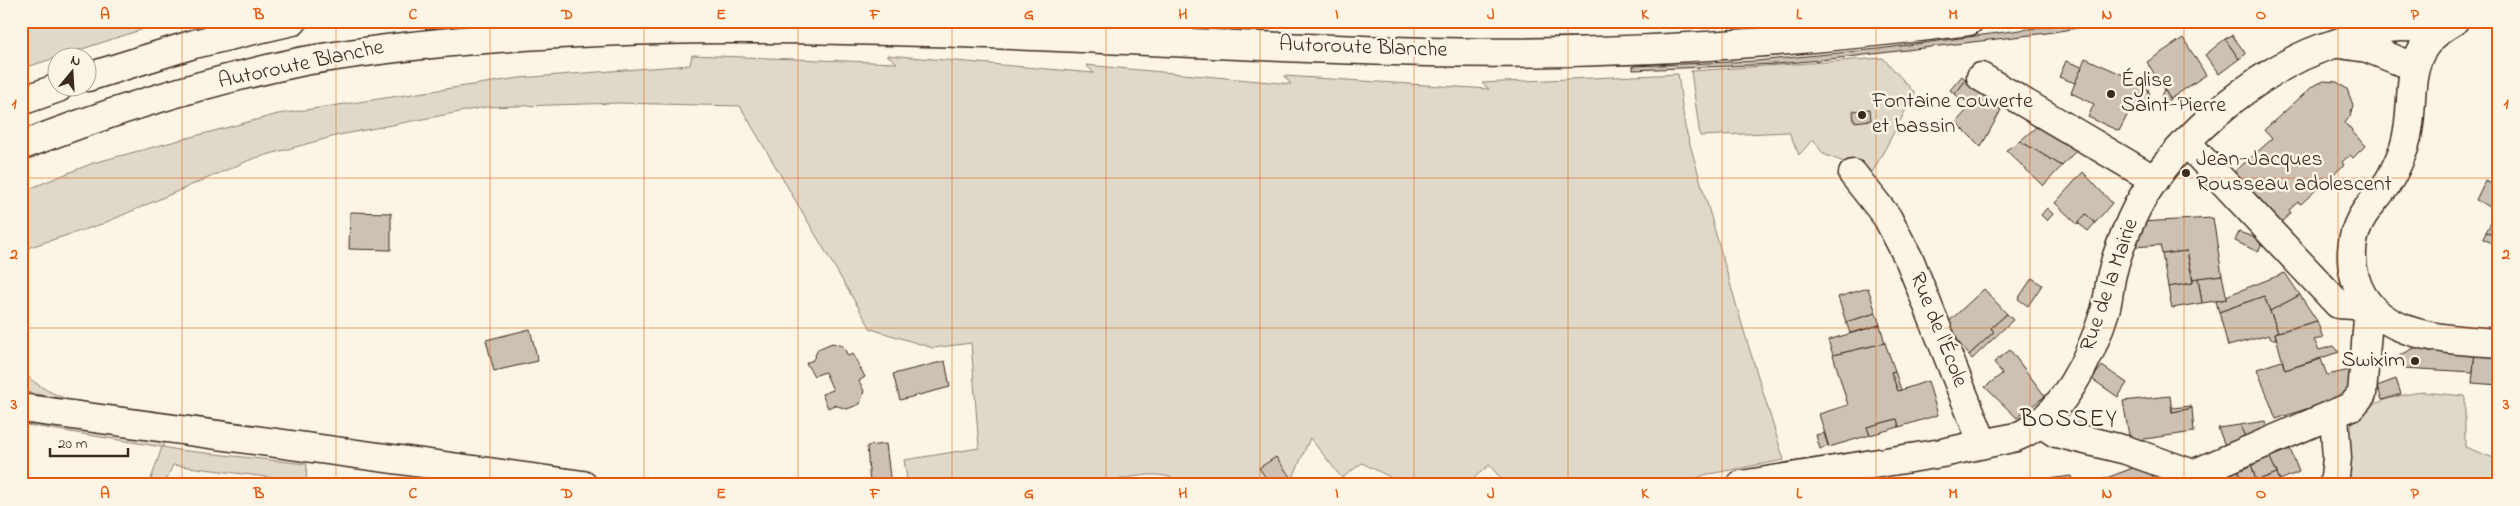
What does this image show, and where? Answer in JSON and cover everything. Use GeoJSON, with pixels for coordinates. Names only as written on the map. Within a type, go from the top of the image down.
{"type":"FeatureCollection","features":[{"type":"Feature","properties":{"kind":"main road","name":"Autoroute Blanche"},"geometry":{"type":"LineString","coordinates":[[98,74],[194,44],[293,21]]}},
{"type":"Feature","properties":{"kind":"main road","name":"Autoroute Blanche"},"geometry":{"type":"LineString","coordinates":[[21,146],[143,103],[229,78],[308,60],[411,44],[552,29],[664,24],[831,24],[1428,52],[1555,52],[1788,41],[1968,21]]}},
{"type":"Feature","properties":{"kind":"main road","name":"Rue de la Mairie"},"geometry":{"type":"LineString","coordinates":[[1741,485],[1984,444],[2016,438],[2027,433],[2058,406],[2073,384],[2105,310],[2113,269],[2124,236],[2140,201],[2186,142],[2248,88],[2302,57],[2330,45],[2399,25],[2420,27],[2432,42]]}},
{"type":"Feature","properties":{"kind":"main road"},"geometry":{"type":"LineString","coordinates":[[2330,45],[2344,44],[2367,48],[2432,42],[2400,159],[2386,184],[2362,214],[2353,242],[2353,271],[2358,290],[2369,306],[2382,318],[2408,331],[2499,343]]}},
{"type":"Feature","properties":{"kind":"main road"},"geometry":{"type":"LineString","coordinates":[[1981,77],[2155,180]]}},
{"type":"Feature","properties":{"kind":"main road"},"geometry":{"type":"LineString","coordinates":[[21,101],[48,92]]}},
{"type":"Feature","properties":{"kind":"main road"},"geometry":{"type":"LineString","coordinates":[[2186,142],[2338,304],[2369,306]]}},
{"type":"Feature","properties":{"kind":"main road","name":"Rue de l'École"},"geometry":{"type":"LineString","coordinates":[[1853,174],[1887,218],[1910,261],[1984,444]]}},
{"type":"Feature","properties":{"kind":"main road"},"geometry":{"type":"LineString","coordinates":[[2039,422],[2056,433],[2126,450],[2193,474],[2352,406],[2362,394],[2369,306]]}},
{"type":"Feature","properties":{"kind":"main road"},"geometry":{"type":"LineString","coordinates":[[21,408],[584,485]]}},
{"type":"Feature","properties":{"kind":"main road"},"geometry":{"type":"LineString","coordinates":[[2334,415],[2337,458],[2334,485]]}},
{"type":"Feature","properties":{"kind":"shaded area"},"geometry":{"type":"Polygon","coordinates":[[[21,21],[168,21],[85,48],[48,48],[48,60],[21,69],[21,21]]]}},
{"type":"Feature","properties":{"kind":"shaded area"},"geometry":{"type":"Polygon","coordinates":[[[692,55],[897,63],[887,55],[1094,73],[1086,65],[1291,84],[1284,76],[1489,89],[1482,83],[1678,74],[1685,127],[1743,328],[1784,460],[1704,475],[1684,485],[1507,485],[1489,465],[1466,485],[1398,485],[1388,476],[1362,463],[1342,478],[1310,438],[1290,485],[1181,485],[1174,479],[1165,476],[1145,475],[1104,482],[1105,485],[908,485],[904,460],[979,448],[971,343],[933,348],[871,329],[740,106],[619,103],[486,107],[339,135],[252,159],[102,224],[21,250],[21,192],[93,163],[278,114],[519,78],[690,65],[692,55]]]}},
{"type":"Feature","properties":{"kind":"shaded area"},"geometry":{"type":"Polygon","coordinates":[[[1883,58],[1915,93],[1872,173],[1823,154],[1813,139],[1799,155],[1789,132],[1700,136],[1691,71],[1883,58]]]}},
{"type":"Feature","properties":{"kind":"shaded area"},"geometry":{"type":"Polygon","coordinates":[[[21,369],[33,381],[45,389],[75,402],[21,391],[21,369]]]}},
{"type":"Feature","properties":{"kind":"shaded area"},"geometry":{"type":"Polygon","coordinates":[[[2423,392],[2465,396],[2465,447],[2499,460],[2499,485],[2344,485],[2346,446],[2352,423],[2359,415],[2378,402],[2401,395],[2423,392]]]}},
{"type":"Feature","properties":{"kind":"shaded area"},"geometry":{"type":"Polygon","coordinates":[[[21,419],[165,441],[163,447],[178,450],[307,464],[306,482],[173,465],[164,485],[149,485],[162,447],[21,424],[21,419]]]}},
{"type":"Feature","properties":{"kind":"building"},"geometry":{"type":"Polygon","coordinates":[[[2088,21],[2119,21],[2047,33],[1840,58],[1777,64],[1633,70],[1633,66],[1756,61],[1878,49],[2088,21]]]}},
{"type":"Feature","properties":{"kind":"building"},"geometry":{"type":"Polygon","coordinates":[[[2232,35],[2246,54],[2239,59],[2225,39],[2232,35]]]}},
{"type":"Feature","properties":{"kind":"building"},"geometry":{"type":"Polygon","coordinates":[[[2183,38],[2206,75],[2170,99],[2147,62],[2183,38]]]}},
{"type":"Feature","properties":{"kind":"building"},"geometry":{"type":"Polygon","coordinates":[[[2225,39],[2239,59],[2219,74],[2205,55],[2225,39]]]}},
{"type":"Feature","properties":{"kind":"building","name":"Église Saint-Pierre"},"geometry":{"type":"Polygon","coordinates":[[[2085,58],[2130,78],[2129,80],[2141,82],[2148,89],[2150,95],[2146,104],[2140,109],[2130,110],[2119,131],[2088,117],[2094,104],[2071,93],[2085,58]]]}},
{"type":"Feature","properties":{"kind":"building"},"geometry":{"type":"Polygon","coordinates":[[[2066,61],[2082,67],[2075,83],[2059,77],[2066,61]]]}},
{"type":"Feature","properties":{"kind":"building"},"geometry":{"type":"Polygon","coordinates":[[[1962,76],[1966,80],[1955,94],[1950,90],[1962,76]]]}},
{"type":"Feature","properties":{"kind":"building"},"geometry":{"type":"Polygon","coordinates":[[[1966,80],[2001,110],[1981,147],[1956,122],[1969,108],[1955,94],[1966,80]]]}},
{"type":"Feature","properties":{"kind":"building"},"geometry":{"type":"Polygon","coordinates":[[[2324,81],[2337,82],[2347,89],[2353,105],[2350,116],[2345,123],[2365,146],[2353,158],[2350,155],[2342,162],[2344,165],[2326,181],[2324,178],[2315,186],[2317,189],[2301,204],[2298,202],[2289,210],[2291,213],[2279,224],[2233,173],[2272,139],[2264,130],[2313,86],[2324,81]]]}},
{"type":"Feature","properties":{"kind":"building"},"geometry":{"type":"Polygon","coordinates":[[[2164,89],[2170,99],[2163,104],[2161,96],[2164,89]]]}},
{"type":"Feature","properties":{"kind":"building","name":"Fontaine couverte et bassin"},"geometry":{"type":"Polygon","coordinates":[[[1870,109],[1871,120],[1854,122],[1853,111],[1870,109]]]}},
{"type":"Feature","properties":{"kind":"building"},"geometry":{"type":"Polygon","coordinates":[[[2043,121],[2079,147],[2062,166],[2020,141],[2043,121]]]}},
{"type":"Feature","properties":{"kind":"building"},"geometry":{"type":"Polygon","coordinates":[[[2020,141],[2062,166],[2043,186],[2006,150],[2020,141]]]}},
{"type":"Feature","properties":{"kind":"building"},"geometry":{"type":"Polygon","coordinates":[[[2083,172],[2112,203],[2095,223],[2086,214],[2077,224],[2055,203],[2083,172]]]}},
{"type":"Feature","properties":{"kind":"building"},"geometry":{"type":"Polygon","coordinates":[[[2485,181],[2499,187],[2499,237],[2486,232],[2497,210],[2476,200],[2485,181]]]}},
{"type":"Feature","properties":{"kind":"building"},"geometry":{"type":"Polygon","coordinates":[[[2047,208],[2053,214],[2047,221],[2041,215],[2047,208]]]}},
{"type":"Feature","properties":{"kind":"building"},"geometry":{"type":"Polygon","coordinates":[[[350,212],[391,213],[391,250],[349,249],[350,212]]]}},
{"type":"Feature","properties":{"kind":"building"},"geometry":{"type":"Polygon","coordinates":[[[2086,214],[2095,223],[2088,231],[2078,223],[2086,214]]]}},
{"type":"Feature","properties":{"kind":"building"},"geometry":{"type":"Polygon","coordinates":[[[2213,218],[2222,275],[2193,279],[2187,251],[2162,254],[2160,245],[2134,247],[2133,236],[2142,234],[2141,222],[2213,218]]]}},
{"type":"Feature","properties":{"kind":"building"},"geometry":{"type":"Polygon","coordinates":[[[2239,232],[2256,238],[2261,245],[2258,252],[2235,241],[2239,232]]]}},
{"type":"Feature","properties":{"kind":"building"},"geometry":{"type":"Polygon","coordinates":[[[2486,232],[2499,237],[2499,246],[2483,239],[2486,232]]]}},
{"type":"Feature","properties":{"kind":"building"},"geometry":{"type":"Polygon","coordinates":[[[2187,251],[2193,283],[2168,287],[2162,254],[2187,251]]]}},
{"type":"Feature","properties":{"kind":"building"},"geometry":{"type":"Polygon","coordinates":[[[2285,273],[2300,295],[2270,311],[2264,296],[2219,312],[2216,301],[2227,299],[2226,296],[2285,273]]]}},
{"type":"Feature","properties":{"kind":"building"},"geometry":{"type":"Polygon","coordinates":[[[2222,275],[2227,299],[2202,303],[2198,278],[2222,275]]]}},
{"type":"Feature","properties":{"kind":"building"},"geometry":{"type":"Polygon","coordinates":[[[2032,278],[2042,285],[2028,306],[2018,299],[2032,278]]]}},
{"type":"Feature","properties":{"kind":"building"},"geometry":{"type":"Polygon","coordinates":[[[2198,278],[2202,303],[2172,308],[2168,287],[2193,283],[2193,279],[2198,278]]]}},
{"type":"Feature","properties":{"kind":"building"},"geometry":{"type":"Polygon","coordinates":[[[1868,288],[1876,313],[1846,322],[1838,297],[1868,288]]]}},
{"type":"Feature","properties":{"kind":"building"},"geometry":{"type":"Polygon","coordinates":[[[1984,289],[2007,314],[1991,328],[1994,332],[1969,355],[1945,325],[1984,289]]]}},
{"type":"Feature","properties":{"kind":"building"},"geometry":{"type":"Polygon","coordinates":[[[2300,295],[2317,321],[2278,332],[2270,311],[2300,295]]]}},
{"type":"Feature","properties":{"kind":"building"},"geometry":{"type":"Polygon","coordinates":[[[2264,296],[2278,332],[2275,333],[2276,339],[2271,339],[2269,335],[2228,346],[2219,312],[2264,296]]]}},
{"type":"Feature","properties":{"kind":"building"},"geometry":{"type":"Polygon","coordinates":[[[1876,313],[1880,325],[1850,333],[1846,322],[1876,313]]]}},
{"type":"Feature","properties":{"kind":"building"},"geometry":{"type":"Polygon","coordinates":[[[2007,314],[2013,320],[1972,359],[1969,355],[1994,332],[1991,328],[2007,314]]]}},
{"type":"Feature","properties":{"kind":"building"},"geometry":{"type":"Polygon","coordinates":[[[2317,321],[2323,338],[2314,340],[2319,350],[2334,346],[2339,352],[2285,370],[2275,333],[2317,321]]]}},
{"type":"Feature","properties":{"kind":"building"},"geometry":{"type":"Polygon","coordinates":[[[1880,325],[1885,343],[1833,355],[1828,340],[1880,325]]]}},
{"type":"Feature","properties":{"kind":"building"},"geometry":{"type":"Polygon","coordinates":[[[530,329],[538,361],[494,371],[486,340],[530,329]]]}},
{"type":"Feature","properties":{"kind":"building"},"geometry":{"type":"Polygon","coordinates":[[[832,343],[843,346],[848,356],[853,354],[865,377],[859,381],[864,391],[860,404],[847,409],[834,405],[828,408],[822,394],[833,390],[825,372],[814,376],[806,363],[813,360],[818,349],[832,343]]]}},
{"type":"Feature","properties":{"kind":"building"},"geometry":{"type":"Polygon","coordinates":[[[1885,343],[1895,371],[1891,372],[1898,391],[1928,381],[1938,415],[1899,427],[1897,419],[1867,427],[1870,435],[1829,447],[1819,414],[1848,405],[1833,355],[1885,343]]]}},
{"type":"Feature","properties":{"kind":"building"},"geometry":{"type":"Polygon","coordinates":[[[2418,346],[2475,352],[2473,372],[2403,368],[2399,356],[2418,346]]]}},
{"type":"Feature","properties":{"kind":"building"},"geometry":{"type":"Polygon","coordinates":[[[2010,350],[2045,396],[2017,418],[1985,387],[2002,374],[1994,362],[2010,350]]]}},
{"type":"Feature","properties":{"kind":"building"},"geometry":{"type":"Polygon","coordinates":[[[2475,352],[2499,355],[2499,385],[2472,383],[2475,352]]]}},
{"type":"Feature","properties":{"kind":"building"},"geometry":{"type":"Polygon","coordinates":[[[2321,359],[2327,375],[2350,370],[2349,390],[2337,403],[2336,399],[2276,419],[2257,369],[2282,361],[2285,370],[2321,359]]]}},
{"type":"Feature","properties":{"kind":"building"},"geometry":{"type":"Polygon","coordinates":[[[945,361],[950,387],[900,400],[893,374],[945,361]]]}},
{"type":"Feature","properties":{"kind":"building"},"geometry":{"type":"Polygon","coordinates":[[[2102,366],[2127,383],[2118,397],[2092,379],[2102,366]]]}},
{"type":"Feature","properties":{"kind":"building"},"geometry":{"type":"Polygon","coordinates":[[[1895,371],[1901,390],[1898,391],[1891,372],[1895,371]]]}},
{"type":"Feature","properties":{"kind":"building"},"geometry":{"type":"Polygon","coordinates":[[[2396,379],[2401,394],[2382,400],[2377,386],[2396,379]]]}},
{"type":"Feature","properties":{"kind":"building"},"geometry":{"type":"Polygon","coordinates":[[[2170,396],[2172,412],[2192,408],[2194,432],[2130,441],[2123,401],[2170,396]]]}},
{"type":"Feature","properties":{"kind":"building"},"geometry":{"type":"Polygon","coordinates":[[[2191,406],[2192,408],[2172,412],[2172,408],[2191,406]]]}},
{"type":"Feature","properties":{"kind":"building"},"geometry":{"type":"Polygon","coordinates":[[[1897,419],[1899,427],[1870,435],[1867,427],[1897,419]]]}},
{"type":"Feature","properties":{"kind":"building"},"geometry":{"type":"Polygon","coordinates":[[[2265,421],[2269,432],[2247,442],[2240,425],[2265,421]]]}},
{"type":"Feature","properties":{"kind":"building"},"geometry":{"type":"Polygon","coordinates":[[[2240,425],[2247,442],[2227,451],[2218,428],[2240,425]]]}},
{"type":"Feature","properties":{"kind":"building"},"geometry":{"type":"Polygon","coordinates":[[[1824,433],[1828,446],[1820,449],[1816,435],[1824,433]]]}},
{"type":"Feature","properties":{"kind":"building"},"geometry":{"type":"Polygon","coordinates":[[[886,444],[891,485],[870,485],[867,446],[886,444]]]}},
{"type":"Feature","properties":{"kind":"building"},"geometry":{"type":"Polygon","coordinates":[[[2290,449],[2299,472],[2280,480],[2269,456],[2290,449]]]}},
{"type":"Feature","properties":{"kind":"building"},"geometry":{"type":"Polygon","coordinates":[[[2269,456],[2277,473],[2256,481],[2251,463],[2269,456]]]}},
{"type":"Feature","properties":{"kind":"building"},"geometry":{"type":"Polygon","coordinates":[[[1276,457],[1291,478],[1280,485],[1271,485],[1259,468],[1276,457]]]}},
{"type":"Feature","properties":{"kind":"building"},"geometry":{"type":"Polygon","coordinates":[[[2146,463],[2156,484],[2097,485],[2096,482],[2146,463]]]}},
{"type":"Feature","properties":{"kind":"building"},"geometry":{"type":"Polygon","coordinates":[[[2251,463],[2257,485],[2242,485],[2238,468],[2251,463]]]}},
{"type":"Feature","properties":{"kind":"building"},"geometry":{"type":"Polygon","coordinates":[[[2238,468],[2242,485],[2203,485],[2238,468]]]}},
{"type":"Feature","properties":{"kind":"building"},"geometry":{"type":"Polygon","coordinates":[[[2277,473],[2281,485],[2257,485],[2256,481],[2277,473]]]}},
{"type":"Feature","properties":{"kind":"building"},"geometry":{"type":"Polygon","coordinates":[[[2071,476],[2074,485],[2004,485],[2071,476]]]}},
{"type":"Feature","properties":{"kind":"building"},"geometry":{"type":"Polygon","coordinates":[[[1171,477],[1176,485],[1162,485],[1171,477]]]}},
{"type":"Feature","properties":{"kind":"place","name":"Église Saint-Pierre"},"geometry":{"type":"Point","coordinates":[2111,94]}},
{"type":"Feature","properties":{"kind":"place","name":"Fontaine couverte et bassin"},"geometry":{"type":"Point","coordinates":[1862,115]}},
{"type":"Feature","properties":{"kind":"place","name":"Jean-Jacques Rousseau adolescent"},"geometry":{"type":"Point","coordinates":[2186,173]}},
{"type":"Feature","properties":{"kind":"place","name":"Swixim"},"geometry":{"type":"Point","coordinates":[2415,361]}},
{"type":"Feature","properties":{"kind":"district","name":"BOSSEY"},"geometry":{"type":"Point","coordinates":[2069,420]}}]}
